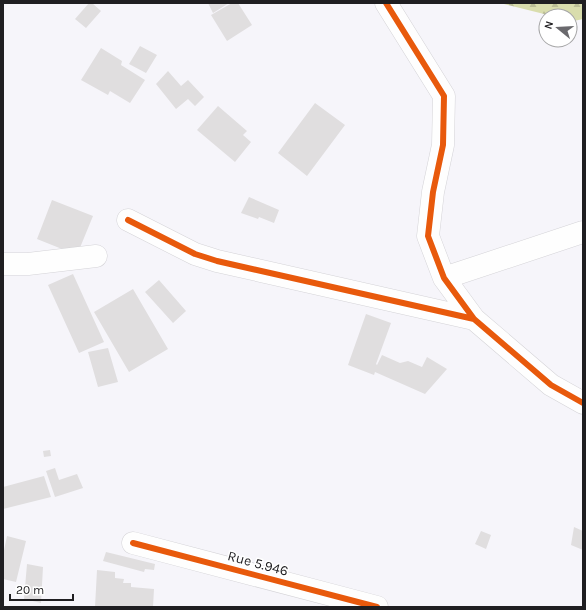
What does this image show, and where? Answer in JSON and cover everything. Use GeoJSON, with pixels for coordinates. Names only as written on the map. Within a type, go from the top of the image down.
{"type":"FeatureCollection","features":[{"type":"Feature","properties":{"kind":"street"},"geometry":{"type":"LineString","coordinates":[[386,3],[444,96],[443,144],[433,192],[428,236],[444,278],[474,319],[551,385],[583,402]]}},
{"type":"Feature","properties":{"kind":"street"},"geometry":{"type":"LineString","coordinates":[[128,220],[195,254],[217,261],[474,319]]}},
{"type":"Feature","properties":{"kind":"street"},"geometry":{"type":"LineString","coordinates":[[444,278],[583,232]]}},
{"type":"Feature","properties":{"kind":"street"},"geometry":{"type":"LineString","coordinates":[[3,264],[28,264],[96,256]]}},
{"type":"Feature","properties":{"kind":"street","name":"Rue 5.946"},"geometry":{"type":"LineString","coordinates":[[133,543],[377,607]]}},
{"type":"Feature","properties":{"kind":"green space"},"geometry":{"type":"Polygon","coordinates":[[[500,3],[583,3],[583,19],[578,20],[578,8],[538,8],[538,12],[500,3]]]}},
{"type":"Feature","properties":{"kind":"building"},"geometry":{"type":"Polygon","coordinates":[[[89,3],[92,3],[101,11],[86,28],[75,19],[89,3]]]}},
{"type":"Feature","properties":{"kind":"building"},"geometry":{"type":"Polygon","coordinates":[[[208,3],[229,3],[213,13],[208,3]]]}},
{"type":"Feature","properties":{"kind":"building"},"geometry":{"type":"Polygon","coordinates":[[[232,3],[238,3],[252,25],[227,41],[211,15],[232,3]]]}},
{"type":"Feature","properties":{"kind":"building"},"geometry":{"type":"Polygon","coordinates":[[[140,46],[157,55],[146,73],[129,64],[140,46]]]}},
{"type":"Feature","properties":{"kind":"building"},"geometry":{"type":"Polygon","coordinates":[[[101,48],[122,61],[121,65],[145,80],[130,103],[110,91],[108,95],[81,80],[101,48]]]}},
{"type":"Feature","properties":{"kind":"building"},"geometry":{"type":"Polygon","coordinates":[[[168,71],[181,86],[188,80],[204,97],[195,106],[188,99],[176,109],[156,84],[168,71]]]}},
{"type":"Feature","properties":{"kind":"building"},"geometry":{"type":"Polygon","coordinates":[[[315,103],[345,125],[307,176],[278,153],[315,103]]]}},
{"type":"Feature","properties":{"kind":"building"},"geometry":{"type":"Polygon","coordinates":[[[218,106],[247,131],[243,135],[251,142],[235,162],[197,130],[218,106]]]}},
{"type":"Feature","properties":{"kind":"building"},"geometry":{"type":"Polygon","coordinates":[[[249,197],[279,210],[274,223],[259,217],[258,219],[241,213],[249,197]]]}},
{"type":"Feature","properties":{"kind":"building"},"geometry":{"type":"Polygon","coordinates":[[[52,200],[93,216],[77,255],[37,239],[52,200]]]}},
{"type":"Feature","properties":{"kind":"building"},"geometry":{"type":"Polygon","coordinates":[[[73,274],[104,342],[79,353],[48,285],[73,274]]]}},
{"type":"Feature","properties":{"kind":"building"},"geometry":{"type":"Polygon","coordinates":[[[159,280],[186,311],[173,323],[145,292],[159,280]]]}},
{"type":"Feature","properties":{"kind":"building"},"geometry":{"type":"Polygon","coordinates":[[[133,289],[168,349],[129,372],[94,312],[133,289]]]}},
{"type":"Feature","properties":{"kind":"building"},"geometry":{"type":"Polygon","coordinates":[[[366,314],[391,323],[376,364],[377,365],[382,355],[400,363],[408,361],[422,367],[427,357],[447,369],[425,394],[375,372],[374,375],[348,365],[366,314]]]}},
{"type":"Feature","properties":{"kind":"building"},"geometry":{"type":"Polygon","coordinates":[[[108,348],[118,382],[98,387],[88,352],[108,348]]]}},
{"type":"Feature","properties":{"kind":"building"},"geometry":{"type":"Polygon","coordinates":[[[50,450],[51,456],[44,457],[43,451],[50,450]]]}},
{"type":"Feature","properties":{"kind":"building"},"geometry":{"type":"Polygon","coordinates":[[[55,468],[59,480],[77,474],[83,488],[55,497],[46,471],[55,468]]]}},
{"type":"Feature","properties":{"kind":"building"},"geometry":{"type":"Polygon","coordinates":[[[44,476],[51,497],[3,509],[3,487],[44,476]]]}},
{"type":"Feature","properties":{"kind":"building"},"geometry":{"type":"Polygon","coordinates":[[[574,527],[583,531],[583,550],[571,545],[574,527]]]}},
{"type":"Feature","properties":{"kind":"building"},"geometry":{"type":"Polygon","coordinates":[[[481,531],[491,535],[486,549],[475,544],[481,531]]]}},
{"type":"Feature","properties":{"kind":"building"},"geometry":{"type":"Polygon","coordinates":[[[7,536],[26,541],[16,582],[3,579],[3,555],[7,536]]]}},
{"type":"Feature","properties":{"kind":"building"},"geometry":{"type":"Polygon","coordinates":[[[106,552],[155,564],[154,570],[145,569],[144,572],[103,561],[106,552]]]}},
{"type":"Feature","properties":{"kind":"building"},"geometry":{"type":"Polygon","coordinates":[[[27,564],[43,567],[41,603],[24,599],[27,564]]]}},
{"type":"Feature","properties":{"kind":"building"},"geometry":{"type":"Polygon","coordinates":[[[97,570],[115,572],[115,578],[124,579],[123,583],[131,583],[131,587],[154,589],[153,607],[95,607],[97,570]]]}},
{"type":"Feature","properties":{"kind":"cycle path"},"geometry":{"type":"LineString","coordinates":[[386,3],[444,96],[443,145],[433,192],[428,236],[444,278],[474,319],[551,385],[583,403]]}},
{"type":"Feature","properties":{"kind":"cycle path"},"geometry":{"type":"LineString","coordinates":[[128,220],[195,254],[217,261],[474,319]]}},
{"type":"Feature","properties":{"kind":"cycle path"},"geometry":{"type":"LineString","coordinates":[[133,543],[377,607]]}}]}
